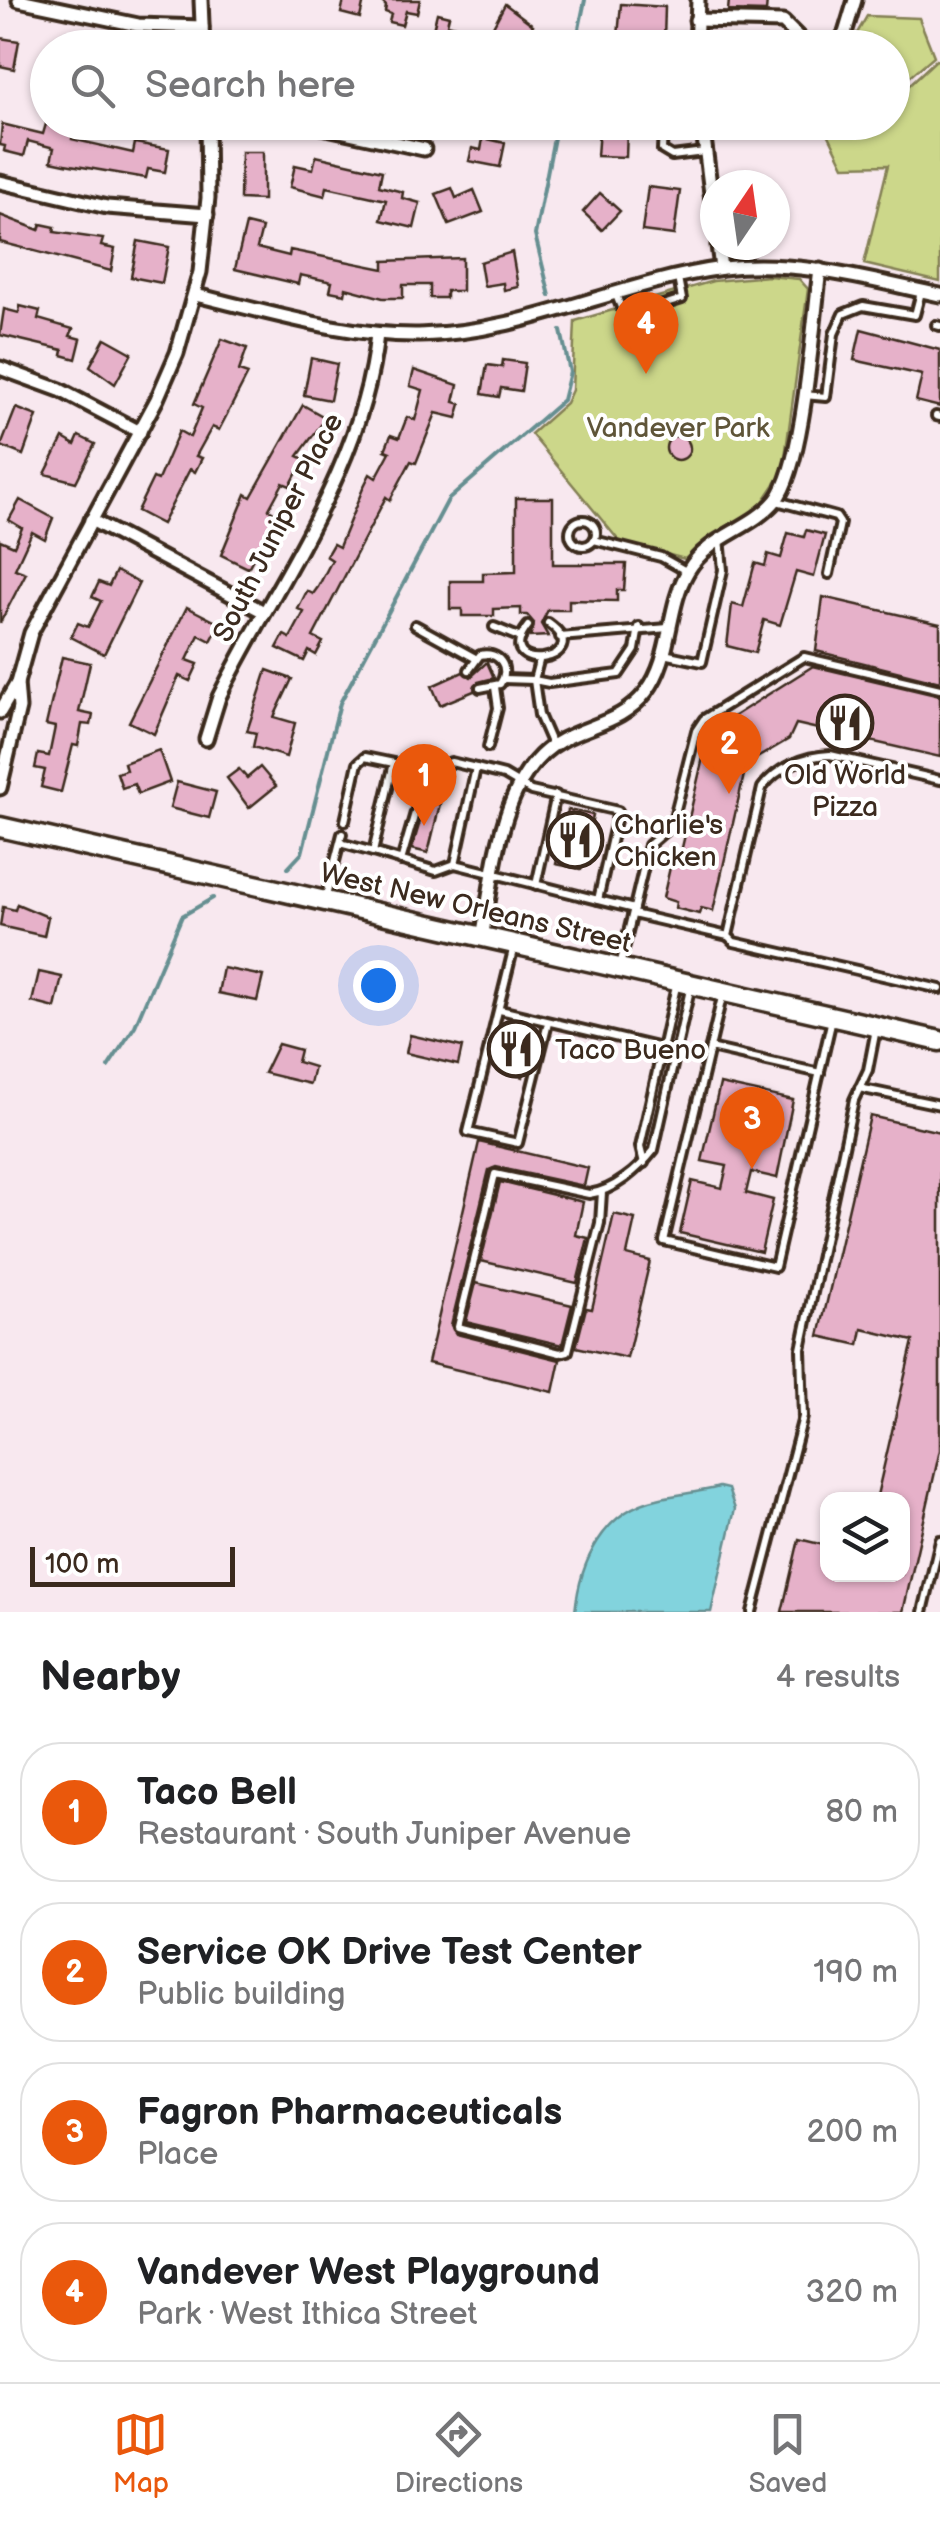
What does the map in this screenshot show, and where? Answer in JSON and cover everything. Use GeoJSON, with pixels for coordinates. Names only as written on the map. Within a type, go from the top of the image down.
{"type":"FeatureCollection","features":[{"type":"Feature","properties":{"kind":"main road","name":"West New Orleans Street"},"geometry":{"type":"LineString","coordinates":[[0,827],[940,1041]]}},
{"type":"Feature","properties":{"kind":"street"},"geometry":{"type":"LineString","coordinates":[[19,0],[138,25],[202,27]]}},
{"type":"Feature","properties":{"kind":"street"},"geometry":{"type":"LineString","coordinates":[[201,0],[202,30]]}},
{"type":"Feature","properties":{"kind":"street"},"geometry":{"type":"LineString","coordinates":[[696,30],[698,0]]}},
{"type":"Feature","properties":{"kind":"street"},"geometry":{"type":"LineString","coordinates":[[847,30],[855,0]]}},
{"type":"Feature","properties":{"kind":"street"},"geometry":{"type":"LineString","coordinates":[[696,20],[783,22],[791,30]]}},
{"type":"Feature","properties":{"kind":"street"},"geometry":{"type":"LineString","coordinates":[[0,712],[17,683],[31,633],[140,432],[178,353],[196,296],[207,214],[207,140]]}},
{"type":"Feature","properties":{"kind":"street"},"geometry":{"type":"LineString","coordinates":[[379,140],[424,150]]}},
{"type":"Feature","properties":{"kind":"street"},"geometry":{"type":"LineString","coordinates":[[704,140],[707,170]]}},
{"type":"Feature","properties":{"kind":"street"},"geometry":{"type":"LineString","coordinates":[[0,182],[107,206],[207,214]]}},
{"type":"Feature","properties":{"kind":"street"},"geometry":{"type":"LineString","coordinates":[[720,260],[721,268]]}},
{"type":"Feature","properties":{"kind":"street"},"geometry":{"type":"LineString","coordinates":[[196,296],[377,334],[422,335],[525,323],[616,294],[721,268],[820,270],[940,296]]}},
{"type":"Feature","properties":{"kind":"street"},"geometry":{"type":"LineString","coordinates":[[482,938],[518,785],[552,745],[631,708],[655,679],[688,572],[719,537],[776,500],[790,471],[820,270]]}},
{"type":"Feature","properties":{"kind":"street","name":"South Juniper Place"},"geometry":{"type":"LineString","coordinates":[[206,739],[219,697],[352,442],[368,392],[377,334]]}},
{"type":"Feature","properties":{"kind":"street"},"geometry":{"type":"LineString","coordinates":[[0,368],[60,390],[140,432]]}},
{"type":"Feature","properties":{"kind":"street"},"geometry":{"type":"LineString","coordinates":[[91,520],[264,612]]}},
{"type":"Feature","properties":{"kind":"street"},"geometry":{"type":"LineString","coordinates":[[0,788],[19,708],[17,683]]}},
{"type":"Feature","properties":{"kind":"lane"},"geometry":{"type":"LineString","coordinates":[[659,140],[662,150],[672,156],[705,152]]}},
{"type":"Feature","properties":{"kind":"lane"},"geometry":{"type":"LineString","coordinates":[[616,294],[625,317],[682,300],[678,278]]}},
{"type":"Feature","properties":{"kind":"lane"},"geometry":{"type":"LineString","coordinates":[[802,395],[826,397],[834,334],[842,314],[863,306],[915,315],[921,291]]}},
{"type":"Feature","properties":{"kind":"lane"},"geometry":{"type":"LineString","coordinates":[[776,500],[836,517],[840,523],[829,574]]}},
{"type":"Feature","properties":{"kind":"lane"},"geometry":{"type":"LineString","coordinates":[[594,540],[595,528],[590,522],[578,521],[571,527],[572,540],[578,546],[594,540],[661,557],[688,572]]}},
{"type":"Feature","properties":{"kind":"lane"},"geometry":{"type":"LineString","coordinates":[[664,654],[702,662],[723,570],[719,537]]}},
{"type":"Feature","properties":{"kind":"lane"},"geometry":{"type":"LineString","coordinates":[[548,623],[560,638]]}},
{"type":"Feature","properties":{"kind":"lane"},"geometry":{"type":"LineString","coordinates":[[415,626],[475,658]]}},
{"type":"Feature","properties":{"kind":"lane"},"geometry":{"type":"LineString","coordinates":[[528,626],[521,638],[523,651],[539,661]]}},
{"type":"Feature","properties":{"kind":"lane"},"geometry":{"type":"LineString","coordinates":[[494,627],[521,638]]}},
{"type":"Feature","properties":{"kind":"lane"},"geometry":{"type":"LineString","coordinates":[[503,679],[549,683],[619,674],[635,650],[639,627]]}},
{"type":"Feature","properties":{"kind":"lane"},"geometry":{"type":"LineString","coordinates":[[560,638],[639,627],[670,628]]}},
{"type":"Feature","properties":{"kind":"lane"},"geometry":{"type":"LineString","coordinates":[[539,661],[556,654],[560,638]]}},
{"type":"Feature","properties":{"kind":"lane"},"geometry":{"type":"LineString","coordinates":[[469,670],[475,658],[486,653],[498,657],[504,667],[503,679],[495,688],[497,715],[488,748]]}},
{"type":"Feature","properties":{"kind":"lane"},"geometry":{"type":"LineString","coordinates":[[619,968],[650,845],[672,826],[696,731],[704,719],[804,658],[940,689]]}},
{"type":"Feature","properties":{"kind":"lane"},"geometry":{"type":"LineString","coordinates":[[539,661],[534,680],[539,714],[552,745]]}},
{"type":"Feature","properties":{"kind":"lane"},"geometry":{"type":"LineString","coordinates":[[480,688],[495,688]]}},
{"type":"Feature","properties":{"kind":"lane"},"geometry":{"type":"LineString","coordinates":[[728,936],[762,788],[772,774],[813,756],[830,756],[940,780]]}},
{"type":"Feature","properties":{"kind":"lane"},"geometry":{"type":"LineString","coordinates":[[345,821],[358,763],[365,757],[394,763],[373,852]]}},
{"type":"Feature","properties":{"kind":"lane"},"geometry":{"type":"LineString","coordinates":[[401,861],[426,775],[451,762],[504,775],[518,785],[618,810],[598,900]]}},
{"type":"Feature","properties":{"kind":"lane"},"geometry":{"type":"LineString","coordinates":[[456,864],[476,768]]}},
{"type":"Feature","properties":{"kind":"lane"},"geometry":{"type":"LineString","coordinates":[[536,884],[556,795]]}},
{"type":"Feature","properties":{"kind":"lane"},"geometry":{"type":"LineString","coordinates":[[324,901],[341,839],[436,870],[456,864],[728,936],[734,942],[940,988]]}},
{"type":"Feature","properties":{"kind":"lane"},"geometry":{"type":"LineString","coordinates":[[514,944],[468,1132],[518,1144],[548,1023]]}},
{"type":"Feature","properties":{"kind":"lane"},"geometry":{"type":"LineString","coordinates":[[644,1163],[640,1147],[662,1048],[685,983]]}},
{"type":"Feature","properties":{"kind":"lane"},"geometry":{"type":"LineString","coordinates":[[602,1192],[600,1222],[568,1351],[528,1346],[458,1326],[495,1174],[589,1194],[602,1192],[644,1163],[654,1150],[678,1052],[685,983]]}},
{"type":"Feature","properties":{"kind":"lane"},"geometry":{"type":"LineString","coordinates":[[724,992],[664,1241],[775,1267],[832,1016]]}},
{"type":"Feature","properties":{"kind":"lane"},"geometry":{"type":"LineString","coordinates":[[500,1010],[678,1052]]}},
{"type":"Feature","properties":{"kind":"lane"},"geometry":{"type":"LineString","coordinates":[[752,1612],[804,1417],[801,1350],[877,1027]]}},
{"type":"Feature","properties":{"kind":"lane"},"geometry":{"type":"LineString","coordinates":[[710,1048],[820,1073]]}},
{"type":"Feature","properties":{"kind":"lane"},"geometry":{"type":"LineString","coordinates":[[860,1088],[940,1105]]}},
{"type":"Feature","properties":{"kind":"lane"},"geometry":{"type":"LineString","coordinates":[[923,1612],[940,1540]]}},
{"type":"Feature","properties":{"kind":"green space"},"geometry":{"type":"Polygon","coordinates":[[[867,16],[919,18],[934,56],[910,76],[910,30],[859,30],[867,16]]]}},
{"type":"Feature","properties":{"kind":"green space"},"geometry":{"type":"Polygon","coordinates":[[[936,60],[940,61],[940,282],[864,264],[888,165],[844,166],[831,140],[910,140],[910,84],[936,60]]]}},
{"type":"Feature","properties":{"kind":"green space","name":"Vandever Park"},"geometry":{"type":"Polygon","coordinates":[[[769,276],[799,279],[808,289],[783,472],[758,509],[711,535],[685,559],[620,542],[531,434],[566,403],[572,390],[575,321],[713,281],[769,276]]]}},
{"type":"Feature","properties":{"kind":"water"},"geometry":{"type":"Polygon","coordinates":[[[719,1487],[728,1489],[735,1509],[711,1612],[575,1612],[589,1557],[622,1515],[657,1499],[719,1487]]]}},
{"type":"Feature","properties":{"kind":"building"},"geometry":{"type":"Polygon","coordinates":[[[344,0],[364,0],[360,18],[341,13],[344,0]]]}},
{"type":"Feature","properties":{"kind":"building"},"geometry":{"type":"Polygon","coordinates":[[[380,0],[420,0],[417,13],[406,11],[402,25],[389,22],[391,14],[385,12],[386,6],[380,0]]]}},
{"type":"Feature","properties":{"kind":"building"},"geometry":{"type":"Polygon","coordinates":[[[729,0],[767,0],[766,12],[728,11],[729,0]]]}},
{"type":"Feature","properties":{"kind":"building"},"geometry":{"type":"Polygon","coordinates":[[[505,4],[533,25],[530,30],[491,30],[505,4]]]}},
{"type":"Feature","properties":{"kind":"building"},"geometry":{"type":"Polygon","coordinates":[[[621,4],[665,7],[664,30],[619,30],[621,4]]]}},
{"type":"Feature","properties":{"kind":"building"},"geometry":{"type":"Polygon","coordinates":[[[437,13],[449,16],[447,24],[460,27],[459,30],[433,30],[437,13]]]}},
{"type":"Feature","properties":{"kind":"building"},"geometry":{"type":"Polygon","coordinates":[[[0,38],[19,41],[14,69],[0,66],[0,38]]]}},
{"type":"Feature","properties":{"kind":"building"},"geometry":{"type":"Polygon","coordinates":[[[2,124],[30,131],[30,140],[76,140],[133,153],[135,143],[169,149],[165,172],[148,169],[146,178],[51,161],[54,148],[28,141],[24,156],[4,151],[5,146],[0,145],[2,124]]]}},
{"type":"Feature","properties":{"kind":"building"},"geometry":{"type":"Polygon","coordinates":[[[483,140],[505,143],[500,167],[469,161],[472,148],[481,150],[483,140]]]}},
{"type":"Feature","properties":{"kind":"building"},"geometry":{"type":"Polygon","coordinates":[[[598,140],[627,140],[626,157],[597,156],[598,140]]]}},
{"type":"Feature","properties":{"kind":"building"},"geometry":{"type":"Polygon","coordinates":[[[241,152],[263,152],[263,200],[240,199],[241,152]]]}},
{"type":"Feature","properties":{"kind":"building"},"geometry":{"type":"Polygon","coordinates":[[[316,156],[382,171],[379,186],[403,192],[402,198],[420,203],[414,228],[381,220],[386,200],[327,187],[325,196],[290,187],[295,165],[313,169],[316,156]]]}},
{"type":"Feature","properties":{"kind":"building"},"geometry":{"type":"Polygon","coordinates":[[[648,187],[680,191],[674,235],[642,231],[648,187]]]}},
{"type":"Feature","properties":{"kind":"building"},"geometry":{"type":"Polygon","coordinates":[[[452,188],[456,198],[474,190],[483,212],[449,225],[436,194],[452,188]]]}},
{"type":"Feature","properties":{"kind":"building"},"geometry":{"type":"Polygon","coordinates":[[[600,193],[620,211],[602,230],[583,212],[600,193]]]}},
{"type":"Feature","properties":{"kind":"building"},"geometry":{"type":"Polygon","coordinates":[[[0,215],[39,230],[41,224],[55,227],[54,232],[103,239],[101,246],[115,249],[111,271],[0,242],[0,215]]]}},
{"type":"Feature","properties":{"kind":"building"},"geometry":{"type":"Polygon","coordinates":[[[246,224],[262,228],[257,248],[289,256],[290,250],[384,269],[384,261],[462,258],[462,291],[446,291],[446,298],[430,298],[430,285],[403,285],[403,298],[383,298],[346,288],[345,294],[330,291],[332,282],[300,275],[298,284],[235,269],[246,224]]]}},
{"type":"Feature","properties":{"kind":"building"},"geometry":{"type":"Polygon","coordinates":[[[138,241],[169,247],[162,283],[131,277],[138,241]]]}},
{"type":"Feature","properties":{"kind":"building"},"geometry":{"type":"Polygon","coordinates":[[[512,252],[518,287],[504,290],[503,283],[484,286],[480,262],[512,252]]]}},
{"type":"Feature","properties":{"kind":"building"},"geometry":{"type":"Polygon","coordinates":[[[20,306],[40,311],[38,319],[73,329],[70,336],[81,339],[76,359],[62,355],[63,350],[0,335],[4,309],[19,313],[20,306]]]}},
{"type":"Feature","properties":{"kind":"building"},"geometry":{"type":"Polygon","coordinates":[[[861,329],[940,350],[940,407],[916,401],[922,375],[854,360],[861,329]]]}},
{"type":"Feature","properties":{"kind":"building"},"geometry":{"type":"Polygon","coordinates":[[[105,338],[132,353],[115,384],[90,366],[105,338]]]}},
{"type":"Feature","properties":{"kind":"building"},"geometry":{"type":"Polygon","coordinates":[[[222,339],[247,348],[239,371],[248,374],[219,430],[212,427],[196,456],[202,458],[195,472],[190,469],[162,524],[137,511],[153,478],[158,480],[179,431],[190,437],[202,408],[194,404],[222,339]]]}},
{"type":"Feature","properties":{"kind":"building"},"geometry":{"type":"Polygon","coordinates":[[[311,358],[337,364],[330,400],[304,395],[311,358]]]}},
{"type":"Feature","properties":{"kind":"building"},"geometry":{"type":"Polygon","coordinates":[[[503,360],[525,363],[521,391],[501,388],[499,397],[482,394],[487,365],[502,367],[503,360]]]}},
{"type":"Feature","properties":{"kind":"building"},"geometry":{"type":"Polygon","coordinates":[[[414,370],[458,385],[454,402],[461,404],[457,418],[436,413],[416,463],[411,461],[390,500],[386,497],[313,637],[323,642],[316,655],[309,651],[304,661],[277,648],[284,635],[290,638],[304,612],[298,609],[307,591],[313,594],[318,587],[332,560],[326,556],[333,544],[339,547],[370,474],[376,478],[390,452],[385,450],[391,435],[399,438],[407,417],[415,420],[423,390],[410,386],[414,370]]]}},
{"type":"Feature","properties":{"kind":"building"},"geometry":{"type":"Polygon","coordinates":[[[303,405],[326,418],[298,456],[304,459],[290,486],[283,483],[269,509],[277,514],[248,568],[221,555],[246,494],[251,497],[303,405]]]}},
{"type":"Feature","properties":{"kind":"building"},"geometry":{"type":"Polygon","coordinates":[[[16,408],[37,416],[23,455],[1,446],[16,408]]]}},
{"type":"Feature","properties":{"kind":"building"},"geometry":{"type":"Polygon","coordinates":[[[79,436],[95,444],[76,482],[45,474],[63,438],[75,445],[79,436]]]}},
{"type":"Feature","properties":{"kind":"building"},"geometry":{"type":"Polygon","coordinates":[[[678,436],[690,448],[678,460],[666,448],[678,436]]]}},
{"type":"Feature","properties":{"kind":"building"},"geometry":{"type":"Polygon","coordinates":[[[516,498],[553,498],[553,564],[626,564],[624,590],[617,590],[617,601],[569,600],[569,610],[548,610],[541,624],[548,636],[530,637],[534,623],[527,615],[521,615],[521,608],[494,609],[494,616],[462,616],[462,609],[450,609],[450,581],[483,581],[483,573],[516,572],[516,498]]]}},
{"type":"Feature","properties":{"kind":"building"},"geometry":{"type":"Polygon","coordinates":[[[20,500],[53,518],[45,539],[32,532],[15,569],[26,573],[0,623],[0,540],[14,546],[22,528],[9,520],[20,500]]]}},
{"type":"Feature","properties":{"kind":"building"},"geometry":{"type":"Polygon","coordinates":[[[806,530],[825,535],[814,577],[796,572],[780,625],[764,620],[755,653],[727,646],[732,604],[743,607],[755,563],[765,566],[768,554],[781,558],[788,533],[804,537],[806,530]]]}},
{"type":"Feature","properties":{"kind":"building"},"geometry":{"type":"Polygon","coordinates":[[[116,571],[139,583],[104,654],[71,637],[78,623],[88,627],[101,601],[92,597],[99,582],[109,586],[116,571]]]}},
{"type":"Feature","properties":{"kind":"building"},"geometry":{"type":"Polygon","coordinates":[[[823,597],[940,624],[940,682],[816,651],[823,597]]]}},
{"type":"Feature","properties":{"kind":"building"},"geometry":{"type":"Polygon","coordinates":[[[187,607],[220,624],[211,641],[199,635],[187,660],[198,664],[190,681],[179,676],[154,734],[129,722],[187,607]]]}},
{"type":"Feature","properties":{"kind":"building"},"geometry":{"type":"Polygon","coordinates":[[[62,657],[90,663],[79,712],[93,715],[91,725],[82,724],[78,746],[73,745],[61,792],[41,787],[45,770],[35,768],[38,754],[49,756],[55,727],[46,725],[62,657]]]}},
{"type":"Feature","properties":{"kind":"building"},"geometry":{"type":"Polygon","coordinates":[[[487,662],[494,678],[478,682],[474,691],[440,705],[432,686],[463,672],[471,677],[487,662]]]}},
{"type":"Feature","properties":{"kind":"building"},"geometry":{"type":"Polygon","coordinates":[[[813,666],[940,696],[940,757],[796,724],[789,739],[757,758],[748,757],[713,911],[701,908],[699,914],[675,908],[676,902],[663,898],[674,850],[681,852],[709,732],[813,666]]]}},
{"type":"Feature","properties":{"kind":"building"},"geometry":{"type":"Polygon","coordinates":[[[267,670],[292,679],[274,717],[295,723],[286,757],[253,747],[256,733],[247,731],[267,670]]]}},
{"type":"Feature","properties":{"kind":"building"},"geometry":{"type":"Polygon","coordinates":[[[159,750],[170,782],[138,794],[134,784],[122,788],[117,773],[126,770],[124,763],[159,750]]]}},
{"type":"Feature","properties":{"kind":"building"},"geometry":{"type":"Polygon","coordinates":[[[260,767],[276,786],[249,808],[227,778],[239,769],[247,778],[260,767]]]}},
{"type":"Feature","properties":{"kind":"building"},"geometry":{"type":"Polygon","coordinates":[[[177,782],[216,792],[209,818],[170,808],[177,782]]]}},
{"type":"Feature","properties":{"kind":"building"},"geometry":{"type":"Polygon","coordinates":[[[426,801],[440,804],[428,853],[412,849],[426,801]]]}},
{"type":"Feature","properties":{"kind":"building","name":"Charlie's Chicken"},"geometry":{"type":"Polygon","coordinates":[[[568,810],[593,815],[581,869],[556,864],[568,810]]]}},
{"type":"Feature","properties":{"kind":"building"},"geometry":{"type":"Polygon","coordinates":[[[17,904],[48,917],[44,936],[0,926],[3,907],[15,910],[17,904]]]}},
{"type":"Feature","properties":{"kind":"building"},"geometry":{"type":"Polygon","coordinates":[[[223,968],[263,976],[257,1001],[218,993],[223,968]]]}},
{"type":"Feature","properties":{"kind":"building"},"geometry":{"type":"Polygon","coordinates":[[[39,972],[62,977],[55,1008],[32,1002],[39,972]]]}},
{"type":"Feature","properties":{"kind":"building","name":"Taco Bueno"},"geometry":{"type":"Polygon","coordinates":[[[509,1022],[535,1028],[523,1077],[498,1071],[509,1022]]]}},
{"type":"Feature","properties":{"kind":"building"},"geometry":{"type":"Polygon","coordinates":[[[410,1035],[462,1047],[458,1065],[406,1053],[410,1035]]]}},
{"type":"Feature","properties":{"kind":"building"},"geometry":{"type":"Polygon","coordinates":[[[278,1044],[300,1050],[297,1062],[314,1067],[310,1084],[264,1073],[278,1044]]]}},
{"type":"Feature","properties":{"kind":"building"},"geometry":{"type":"Polygon","coordinates":[[[720,1084],[793,1100],[777,1178],[751,1172],[746,1193],[773,1200],[761,1252],[680,1233],[692,1181],[722,1188],[727,1166],[702,1161],[720,1084]]]}},
{"type":"Feature","properties":{"kind":"building"},"geometry":{"type":"Polygon","coordinates":[[[870,1116],[940,1132],[940,1450],[910,1581],[910,1492],[878,1492],[913,1341],[862,1329],[859,1345],[819,1336],[870,1116]]]}},
{"type":"Feature","properties":{"kind":"building"},"geometry":{"type":"Polygon","coordinates":[[[479,1142],[588,1168],[584,1186],[496,1167],[489,1170],[451,1325],[456,1334],[560,1360],[553,1392],[428,1363],[479,1142]]]}},
{"type":"Feature","properties":{"kind":"building"},"geometry":{"type":"Polygon","coordinates":[[[500,1182],[583,1202],[576,1235],[588,1238],[577,1283],[481,1261],[500,1182]]]}},
{"type":"Feature","properties":{"kind":"building"},"geometry":{"type":"Polygon","coordinates":[[[614,1214],[635,1219],[627,1255],[650,1261],[627,1358],[576,1347],[586,1308],[592,1309],[614,1214]]]}},
{"type":"Feature","properties":{"kind":"building"},"geometry":{"type":"Polygon","coordinates":[[[476,1283],[572,1305],[562,1345],[466,1322],[476,1283]]]}},
{"type":"Feature","properties":{"kind":"building"},"geometry":{"type":"Polygon","coordinates":[[[799,1539],[820,1544],[820,1582],[910,1582],[903,1612],[782,1612],[799,1539]]]}},
{"type":"Feature","properties":{"kind":"waterway"},"geometry":{"type":"LineString","coordinates":[[579,30],[585,0]]}},
{"type":"Feature","properties":{"kind":"waterway"},"geometry":{"type":"LineString","coordinates":[[550,296],[535,235],[553,140]]}},
{"type":"Feature","properties":{"kind":"waterway"},"geometry":{"type":"LineString","coordinates":[[288,868],[302,853],[340,703],[448,500],[563,400],[570,372],[561,331]]}},
{"type":"Feature","properties":{"kind":"waterway"},"geometry":{"type":"LineString","coordinates":[[108,1067],[135,1026],[182,916],[213,898]]}},
{"type":"Feature","properties":{"kind":"place","name":"Vandever West Playground"},"geometry":{"type":"Point","coordinates":[646,374]}},
{"type":"Feature","properties":{"kind":"place","name":"Old World Pizza"},"geometry":{"type":"Point","coordinates":[845,723]}},
{"type":"Feature","properties":{"kind":"place","name":"Service OK Drive Test Center"},"geometry":{"type":"Point","coordinates":[729,794]}},
{"type":"Feature","properties":{"kind":"place","name":"Taco Bell"},"geometry":{"type":"Point","coordinates":[424,826]}},
{"type":"Feature","properties":{"kind":"place","name":"Charlie's Chicken"},"geometry":{"type":"Point","coordinates":[575,840]}},
{"type":"Feature","properties":{"kind":"place","name":"Taco Bueno"},"geometry":{"type":"Point","coordinates":[516,1049]}},
{"type":"Feature","properties":{"kind":"place","name":"Fagron Pharmaceuticals"},"geometry":{"type":"Point","coordinates":[752,1169]}}]}
